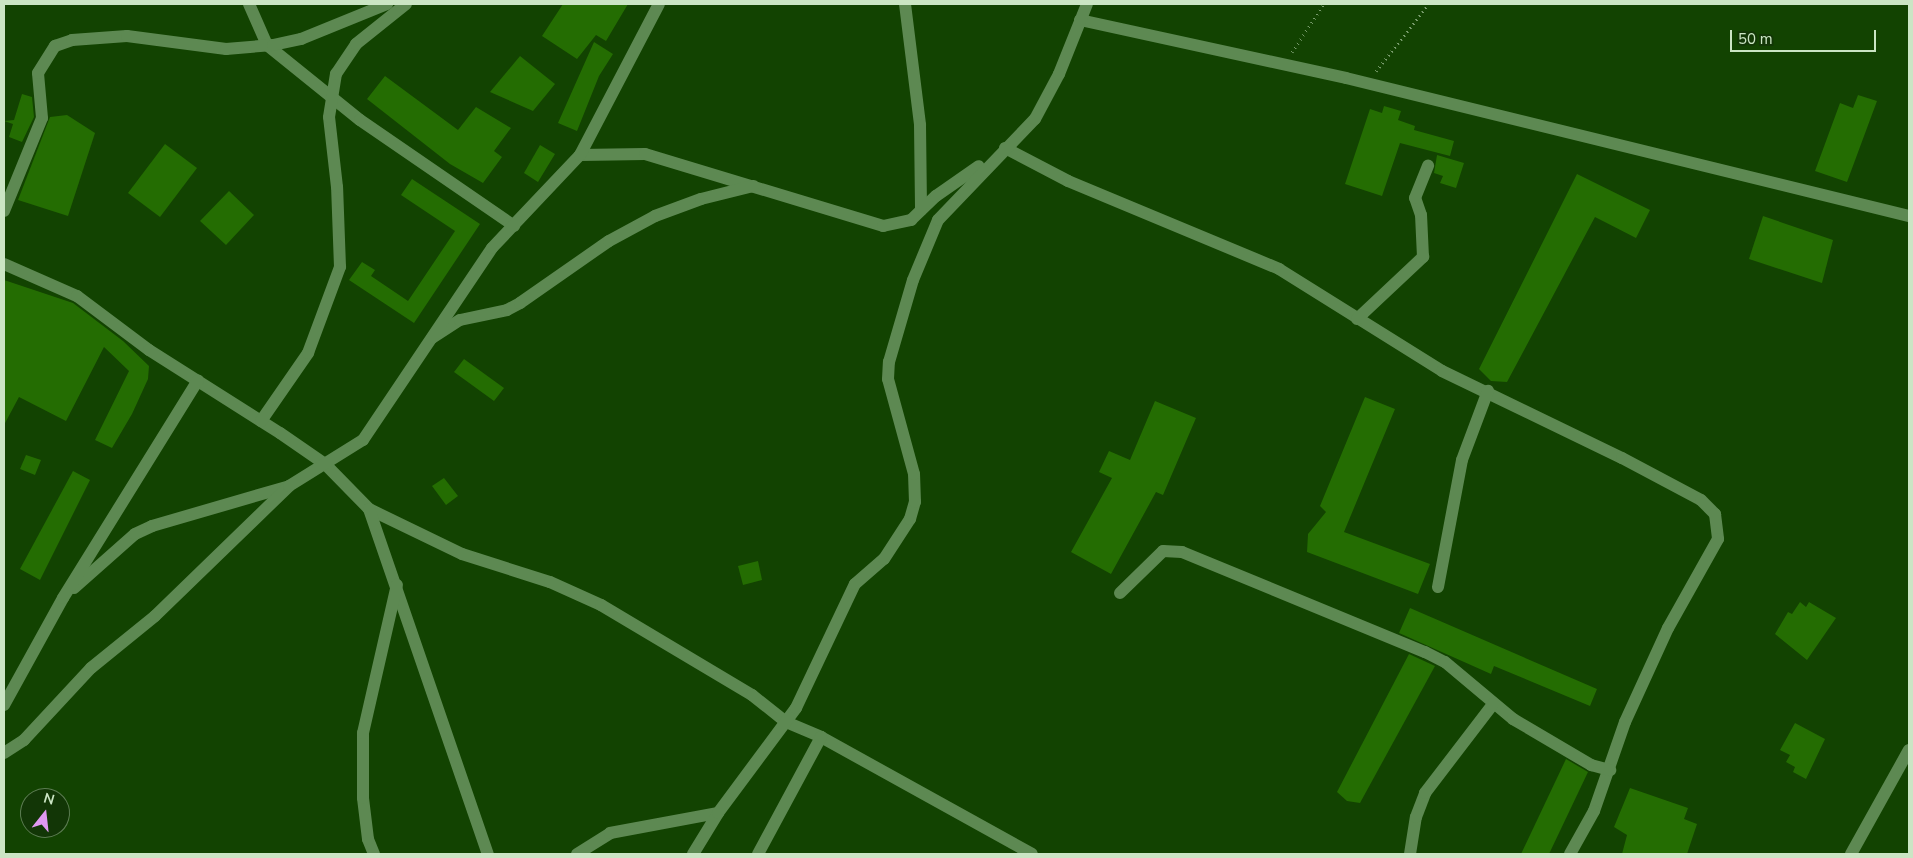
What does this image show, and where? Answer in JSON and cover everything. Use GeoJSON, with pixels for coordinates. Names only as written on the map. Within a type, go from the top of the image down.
{"type":"FeatureCollection","features":[{"type":"Feature","properties":{"kind":"street"},"geometry":{"type":"LineString","coordinates":[[249,4],[267,46],[332,95],[360,120],[514,226]]}},
{"type":"Feature","properties":{"kind":"street"},"geometry":{"type":"LineString","coordinates":[[4,211],[42,118],[38,73],[55,46],[72,40],[119,36],[226,49],[267,46],[302,39],[387,4]]}},
{"type":"Feature","properties":{"kind":"street"},"geometry":{"type":"LineString","coordinates":[[262,421],[308,353],[340,267],[337,187],[329,117],[332,95],[344,58],[406,4]]}},
{"type":"Feature","properties":{"kind":"street"},"geometry":{"type":"LineString","coordinates":[[4,753],[24,740],[91,668],[154,616],[289,486],[363,440],[426,342],[492,248],[580,155],[659,4]]}},
{"type":"Feature","properties":{"kind":"street"},"geometry":{"type":"LineString","coordinates":[[906,4],[920,125],[921,210]]}},
{"type":"Feature","properties":{"kind":"street"},"geometry":{"type":"LineString","coordinates":[[693,854],[718,813],[786,722],[856,584],[884,559],[910,520],[915,502],[914,474],[890,399],[889,362],[913,280],[938,220],[1043,105],[1087,4]]}},
{"type":"Feature","properties":{"kind":"street"},"geometry":{"type":"LineString","coordinates":[[1080,20],[1367,83],[1909,216]]}},
{"type":"Feature","properties":{"kind":"street"},"geometry":{"type":"LineString","coordinates":[[580,155],[645,154],[754,185],[866,224],[899,224],[911,220],[921,210],[1003,149]]}},
{"type":"Feature","properties":{"kind":"street"},"geometry":{"type":"LineString","coordinates":[[1003,149],[1068,181],[1193,236],[1273,266],[1442,371],[1488,391],[1701,500],[1716,514],[1718,539],[1668,628],[1625,722],[1610,770],[1570,854]]}},
{"type":"Feature","properties":{"kind":"street"},"geometry":{"type":"LineString","coordinates":[[1357,319],[1423,257],[1422,215],[1415,198],[1428,166]]}},
{"type":"Feature","properties":{"kind":"street"},"geometry":{"type":"LineString","coordinates":[[426,342],[460,320],[507,310],[520,303],[609,241],[655,216],[701,199],[754,185]]}},
{"type":"Feature","properties":{"kind":"street"},"geometry":{"type":"LineString","coordinates":[[4,264],[77,296],[198,380],[262,421],[324,464],[368,510],[462,554],[550,582],[601,605],[752,695],[786,722],[821,737],[1032,854]]}},
{"type":"Feature","properties":{"kind":"street"},"geometry":{"type":"LineString","coordinates":[[4,705],[63,598],[198,380]]}},
{"type":"Feature","properties":{"kind":"street"},"geometry":{"type":"LineString","coordinates":[[1438,587],[1462,460],[1488,391]]}},
{"type":"Feature","properties":{"kind":"street"},"geometry":{"type":"LineString","coordinates":[[63,598],[135,534],[289,486]]}},
{"type":"Feature","properties":{"kind":"street"},"geometry":{"type":"LineString","coordinates":[[368,510],[397,585],[488,854]]}},
{"type":"Feature","properties":{"kind":"street"},"geometry":{"type":"LineString","coordinates":[[1120,593],[1163,552],[1182,552],[1425,652],[1445,662],[1493,704],[1591,766],[1610,770]]}},
{"type":"Feature","properties":{"kind":"street"},"geometry":{"type":"LineString","coordinates":[[374,854],[368,839],[363,798],[363,733],[397,585]]}},
{"type":"Feature","properties":{"kind":"street"},"geometry":{"type":"LineString","coordinates":[[1410,854],[1423,797],[1493,704]]}},
{"type":"Feature","properties":{"kind":"street"},"geometry":{"type":"LineString","coordinates":[[758,854],[821,737]]}},
{"type":"Feature","properties":{"kind":"street"},"geometry":{"type":"LineString","coordinates":[[1851,854],[1909,750]]}},
{"type":"Feature","properties":{"kind":"street"},"geometry":{"type":"LineString","coordinates":[[577,854],[610,833],[718,813]]}},
{"type":"Feature","properties":{"kind":"path"},"geometry":{"type":"LineString","coordinates":[[1283,64],[1324,4]]}},
{"type":"Feature","properties":{"kind":"path"},"geometry":{"type":"LineString","coordinates":[[1367,83],[1429,4]]}},
{"type":"Feature","properties":{"kind":"building"},"geometry":{"type":"Polygon","coordinates":[[[563,4],[628,4],[606,41],[596,35],[577,59],[542,36],[563,4]]]}},
{"type":"Feature","properties":{"kind":"building"},"geometry":{"type":"Polygon","coordinates":[[[594,42],[613,54],[599,76],[577,131],[558,123],[594,42]]]}},
{"type":"Feature","properties":{"kind":"building"},"geometry":{"type":"Polygon","coordinates":[[[520,56],[555,84],[533,111],[490,92],[520,56]]]}},
{"type":"Feature","properties":{"kind":"building"},"geometry":{"type":"Polygon","coordinates":[[[385,76],[458,130],[476,107],[511,128],[494,151],[502,157],[483,183],[450,164],[367,99],[385,76]]]}},
{"type":"Feature","properties":{"kind":"building"},"geometry":{"type":"Polygon","coordinates":[[[22,94],[32,97],[34,117],[22,142],[9,137],[13,124],[4,121],[14,120],[22,94]]]}},
{"type":"Feature","properties":{"kind":"building"},"geometry":{"type":"Polygon","coordinates":[[[1858,95],[1877,101],[1847,182],[1815,171],[1840,103],[1853,108],[1858,95]]]}},
{"type":"Feature","properties":{"kind":"building"},"geometry":{"type":"Polygon","coordinates":[[[1384,106],[1401,111],[1398,120],[1415,126],[1414,130],[1454,141],[1450,156],[1400,143],[1382,196],[1345,184],[1370,109],[1382,113],[1384,106]]]}},
{"type":"Feature","properties":{"kind":"building"},"geometry":{"type":"Polygon","coordinates":[[[67,115],[95,133],[68,216],[18,200],[50,117],[67,115]]]}},
{"type":"Feature","properties":{"kind":"building"},"geometry":{"type":"Polygon","coordinates":[[[165,144],[197,168],[160,217],[128,193],[165,144]]]}},
{"type":"Feature","properties":{"kind":"building"},"geometry":{"type":"Polygon","coordinates":[[[540,145],[555,154],[538,182],[524,173],[540,145]]]}},
{"type":"Feature","properties":{"kind":"building"},"geometry":{"type":"Polygon","coordinates":[[[1437,155],[1464,163],[1456,188],[1440,183],[1443,176],[1434,173],[1437,155]]]}},
{"type":"Feature","properties":{"kind":"building"},"geometry":{"type":"Polygon","coordinates":[[[1577,174],[1650,210],[1636,238],[1595,217],[1507,382],[1491,381],[1479,369],[1577,174]]]}},
{"type":"Feature","properties":{"kind":"building"},"geometry":{"type":"Polygon","coordinates":[[[412,179],[480,224],[414,323],[349,280],[362,262],[375,270],[371,276],[408,301],[455,231],[401,195],[412,179]]]}},
{"type":"Feature","properties":{"kind":"building"},"geometry":{"type":"Polygon","coordinates":[[[229,191],[254,215],[226,245],[200,221],[229,191]]]}},
{"type":"Feature","properties":{"kind":"building"},"geometry":{"type":"Polygon","coordinates":[[[1763,216],[1833,240],[1822,283],[1749,259],[1763,216]]]}},
{"type":"Feature","properties":{"kind":"building"},"geometry":{"type":"Polygon","coordinates":[[[4,280],[73,303],[123,341],[149,366],[148,379],[132,414],[112,448],[95,440],[129,371],[104,347],[66,421],[19,397],[4,425],[4,280]]]}},
{"type":"Feature","properties":{"kind":"building"},"geometry":{"type":"Polygon","coordinates":[[[464,359],[504,388],[494,401],[454,372],[464,359]]]}},
{"type":"Feature","properties":{"kind":"building"},"geometry":{"type":"Polygon","coordinates":[[[1365,397],[1395,409],[1344,532],[1430,564],[1418,594],[1307,552],[1308,534],[1326,512],[1320,506],[1365,397]]]}},
{"type":"Feature","properties":{"kind":"building"},"geometry":{"type":"Polygon","coordinates":[[[1155,401],[1196,418],[1163,495],[1156,492],[1111,574],[1071,552],[1112,478],[1099,472],[1109,451],[1130,460],[1155,401]]]}},
{"type":"Feature","properties":{"kind":"building"},"geometry":{"type":"Polygon","coordinates":[[[26,455],[41,460],[35,475],[20,469],[26,455]]]}},
{"type":"Feature","properties":{"kind":"building"},"geometry":{"type":"Polygon","coordinates":[[[73,471],[90,480],[40,580],[20,569],[73,471]]]}},
{"type":"Feature","properties":{"kind":"building"},"geometry":{"type":"Polygon","coordinates":[[[444,478],[458,496],[446,505],[432,486],[444,478]]]}},
{"type":"Feature","properties":{"kind":"building"},"geometry":{"type":"Polygon","coordinates":[[[758,561],[762,580],[743,585],[738,566],[758,561]]]}},
{"type":"Feature","properties":{"kind":"building"},"geometry":{"type":"Polygon","coordinates":[[[1800,602],[1806,607],[1809,602],[1836,618],[1807,660],[1775,634],[1788,612],[1792,614],[1800,602]]]}},
{"type":"Feature","properties":{"kind":"building"},"geometry":{"type":"Polygon","coordinates":[[[1410,608],[1597,689],[1590,706],[1494,666],[1491,674],[1399,633],[1410,608]]]}},
{"type":"Feature","properties":{"kind":"building"},"geometry":{"type":"Polygon","coordinates":[[[1409,654],[1435,666],[1360,803],[1347,801],[1337,792],[1409,654]]]}},
{"type":"Feature","properties":{"kind":"building"},"geometry":{"type":"Polygon","coordinates":[[[1795,723],[1825,739],[1806,779],[1793,772],[1795,767],[1786,762],[1790,755],[1780,750],[1795,723]]]}},
{"type":"Feature","properties":{"kind":"building"},"geometry":{"type":"Polygon","coordinates":[[[1566,759],[1588,772],[1549,854],[1521,854],[1566,759]]]}},
{"type":"Feature","properties":{"kind":"building"},"geometry":{"type":"Polygon","coordinates":[[[1630,788],[1688,808],[1684,819],[1697,824],[1687,854],[1622,854],[1627,835],[1614,827],[1630,788]]]}}]}
